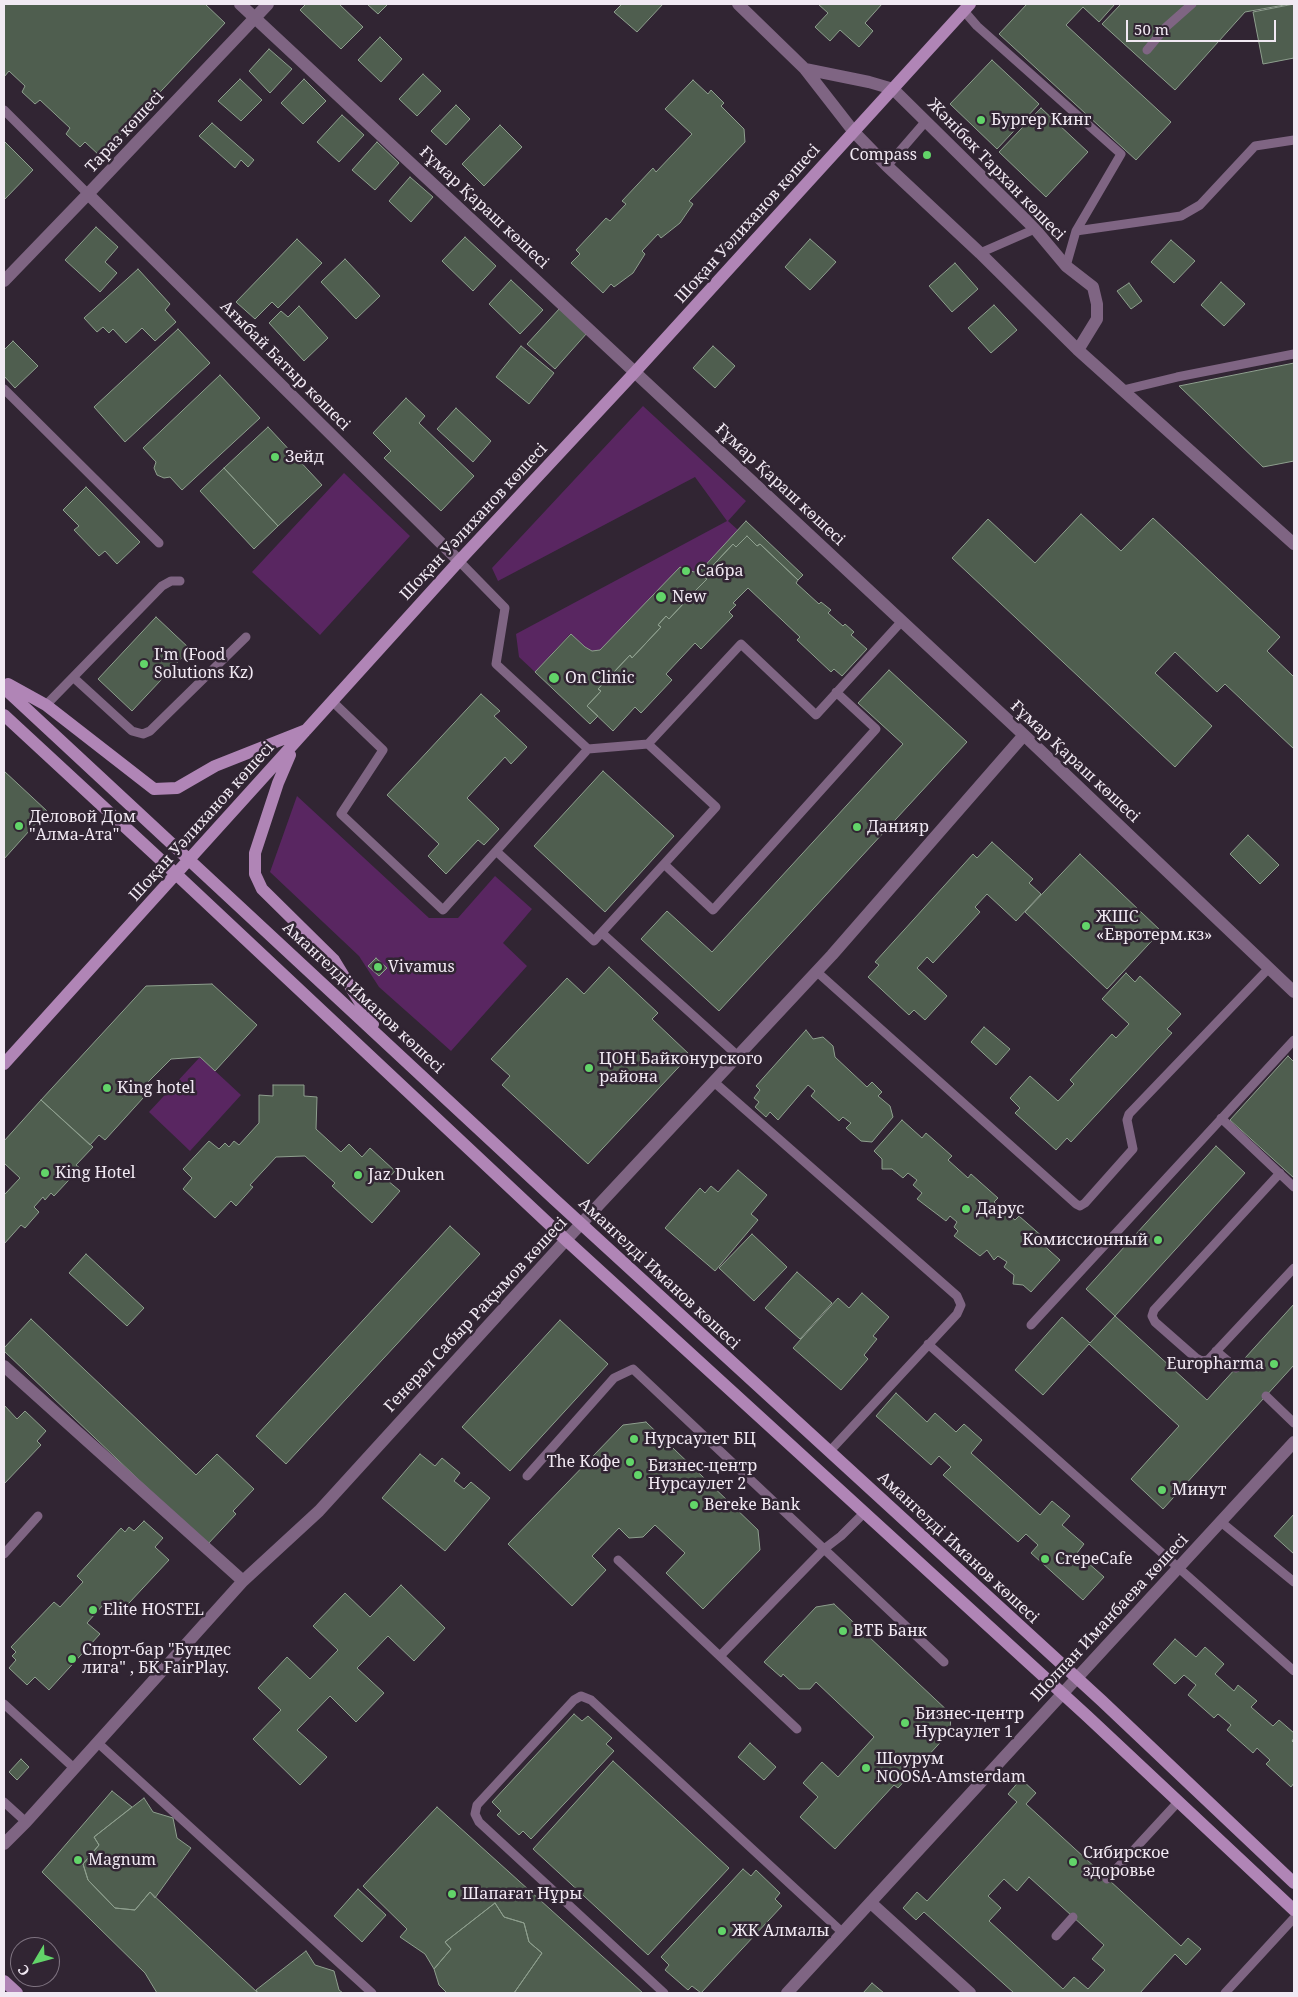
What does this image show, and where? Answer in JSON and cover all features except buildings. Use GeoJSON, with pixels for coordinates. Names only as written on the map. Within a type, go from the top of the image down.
{"type":"FeatureCollection","features":[{"type":"Feature","properties":{"kind":"main road","name":"Шоқан Уәлиханов көшесі"},"geometry":{"type":"LineString","coordinates":[[4,1064],[191,860],[459,561],[635,372],[967,7]]}},
{"type":"Feature","properties":{"kind":"main road"},"geometry":{"type":"LineString","coordinates":[[4,682],[46,705],[154,789],[177,788],[215,766],[308,729]]}},
{"type":"Feature","properties":{"kind":"main road","name":"Амангелді Иманов көшесі"},"geometry":{"type":"LineString","coordinates":[[4,688],[581,1224],[1077,1679],[1294,1883]]}},
{"type":"Feature","properties":{"kind":"main road"},"geometry":{"type":"LineString","coordinates":[[4,715],[566,1240],[1062,1694],[1294,1910]]}},
{"type":"Feature","properties":{"kind":"main road"},"geometry":{"type":"LineString","coordinates":[[293,746],[278,783],[255,852],[255,874],[262,889],[334,960],[383,1039]]}},
{"type":"Feature","properties":{"kind":"main road"},"geometry":{"type":"LineString","coordinates":[[4,1981],[17,1993]]}},
{"type":"Feature","properties":{"kind":"street","name":"Ғұмар Қараш көшесі"},"geometry":{"type":"LineString","coordinates":[[240,4],[1024,734],[1294,992]]}},
{"type":"Feature","properties":{"kind":"street","name":"Тараз көшесі"},"geometry":{"type":"LineString","coordinates":[[4,281],[268,4]]}},
{"type":"Feature","properties":{"kind":"street"},"geometry":{"type":"LineString","coordinates":[[738,4],[805,69],[854,132],[887,166],[980,253],[1078,350],[1294,544]]}},
{"type":"Feature","properties":{"kind":"street","name":"Жәнібек Тархан көшесі"},"geometry":{"type":"LineString","coordinates":[[805,69],[869,82],[893,89],[1035,229],[1066,266],[1093,288],[1097,304],[1097,319],[1078,350]]}},
{"type":"Feature","properties":{"kind":"street","name":"Ағыбай Батыр көшесі"},"geometry":{"type":"LineString","coordinates":[[88,194],[459,561]]}},
{"type":"Feature","properties":{"kind":"street","name":"Генерал Сабыр Рақымов көшесі"},"geometry":{"type":"LineString","coordinates":[[4,1844],[98,1743],[243,1581],[319,1511],[566,1240],[738,1056],[816,971],[1024,734]]}},
{"type":"Feature","properties":{"kind":"street"},"geometry":{"type":"LineString","coordinates":[[4,1366],[243,1581]]}},
{"type":"Feature","properties":{"kind":"street","name":"Шолпан Иманбаева көшесі"},"geometry":{"type":"LineString","coordinates":[[787,1993],[1294,1442]]}},
{"type":"Feature","properties":{"kind":"street"},"geometry":{"type":"LineString","coordinates":[[871,1903],[970,1993]]}},
{"type":"Feature","properties":{"kind":"lane"},"geometry":{"type":"LineString","coordinates":[[1147,50],[1166,27],[1192,4]]}},
{"type":"Feature","properties":{"kind":"lane"},"geometry":{"type":"LineString","coordinates":[[967,7],[977,26],[1120,154],[1076,231],[1066,266]]}},
{"type":"Feature","properties":{"kind":"lane"},"geometry":{"type":"LineString","coordinates":[[4,110],[88,194]]}},
{"type":"Feature","properties":{"kind":"lane"},"geometry":{"type":"LineString","coordinates":[[887,166],[926,122]]}},
{"type":"Feature","properties":{"kind":"lane"},"geometry":{"type":"LineString","coordinates":[[1076,231],[1181,216],[1200,205],[1255,146],[1294,140]]}},
{"type":"Feature","properties":{"kind":"lane"},"geometry":{"type":"LineString","coordinates":[[980,253],[1035,229]]}},
{"type":"Feature","properties":{"kind":"lane"},"geometry":{"type":"LineString","coordinates":[[1123,390],[1177,377],[1294,354]]}},
{"type":"Feature","properties":{"kind":"lane"},"geometry":{"type":"LineString","coordinates":[[4,390],[159,542]]}},
{"type":"Feature","properties":{"kind":"lane"},"geometry":{"type":"LineString","coordinates":[[459,561],[505,608],[496,664],[588,749]]}},
{"type":"Feature","properties":{"kind":"lane"},"geometry":{"type":"LineString","coordinates":[[46,705],[162,586],[171,581],[180,581]]}},
{"type":"Feature","properties":{"kind":"lane"},"geometry":{"type":"LineString","coordinates":[[333,702],[384,750],[341,814],[443,910],[588,749],[648,744],[741,644],[816,715],[902,621]]}},
{"type":"Feature","properties":{"kind":"lane"},"geometry":{"type":"LineString","coordinates":[[74,678],[132,731],[143,734],[150,731],[246,637]]}},
{"type":"Feature","properties":{"kind":"lane"},"geometry":{"type":"LineString","coordinates":[[664,864],[712,910],[876,729],[836,692]]}},
{"type":"Feature","properties":{"kind":"lane"},"geometry":{"type":"LineString","coordinates":[[496,851],[594,942],[716,808],[648,744]]}},
{"type":"Feature","properties":{"kind":"lane"},"geometry":{"type":"LineString","coordinates":[[602,933],[738,1056]]}},
{"type":"Feature","properties":{"kind":"lane"},"geometry":{"type":"LineString","coordinates":[[816,971],[1080,1206],[1085,1203],[1133,1149],[1127,1120],[1129,1114],[1269,968]]}},
{"type":"Feature","properties":{"kind":"lane"},"geometry":{"type":"LineString","coordinates":[[1031,1325],[1294,1040]]}},
{"type":"Feature","properties":{"kind":"lane"},"geometry":{"type":"LineString","coordinates":[[714,1082],[957,1296],[961,1305],[957,1314],[829,1452]]}},
{"type":"Feature","properties":{"kind":"lane"},"geometry":{"type":"LineString","coordinates":[[1221,1118],[1294,1187]]}},
{"type":"Feature","properties":{"kind":"lane"},"geometry":{"type":"LineString","coordinates":[[1280,1173],[1154,1310],[1152,1316],[1155,1322],[1196,1358],[1202,1362],[1208,1360],[1294,1268]]}},
{"type":"Feature","properties":{"kind":"lane"},"geometry":{"type":"LineString","coordinates":[[928,1344],[1294,1670]]}},
{"type":"Feature","properties":{"kind":"lane"},"geometry":{"type":"LineString","coordinates":[[1216,1351],[1236,1368]]}},
{"type":"Feature","properties":{"kind":"lane"},"geometry":{"type":"LineString","coordinates":[[526,1476],[614,1378],[633,1369],[944,1662]]}},
{"type":"Feature","properties":{"kind":"lane"},"geometry":{"type":"LineString","coordinates":[[1266,1396],[1294,1422]]}},
{"type":"Feature","properties":{"kind":"lane"},"geometry":{"type":"LineString","coordinates":[[720,1656],[824,1549],[841,1536],[864,1513]]}},
{"type":"Feature","properties":{"kind":"lane"},"geometry":{"type":"LineString","coordinates":[[4,1554],[38,1516]]}},
{"type":"Feature","properties":{"kind":"lane"},"geometry":{"type":"LineString","coordinates":[[1221,1522],[1294,1582]]}},
{"type":"Feature","properties":{"kind":"lane"},"geometry":{"type":"LineString","coordinates":[[618,1560],[797,1729]]}},
{"type":"Feature","properties":{"kind":"lane"},"geometry":{"type":"LineString","coordinates":[[664,1993],[480,1822],[475,1814],[477,1805],[574,1700],[581,1696],[592,1700],[843,1933]]}},
{"type":"Feature","properties":{"kind":"lane"},"geometry":{"type":"LineString","coordinates":[[4,1704],[74,1768]]}},
{"type":"Feature","properties":{"kind":"lane"},"geometry":{"type":"LineString","coordinates":[[98,1743],[372,1993]]}},
{"type":"Feature","properties":{"kind":"lane"},"geometry":{"type":"LineString","coordinates":[[4,1802],[26,1822]]}},
{"type":"Feature","properties":{"kind":"lane"},"geometry":{"type":"LineString","coordinates":[[1107,1879],[1178,1802]]}},
{"type":"Feature","properties":{"kind":"lane"},"geometry":{"type":"LineString","coordinates":[[1056,1936],[1073,1917]]}},
{"type":"Feature","properties":{"kind":"lane"},"geometry":{"type":"LineString","coordinates":[[1225,1993],[1294,1918]]}},
{"type":"Feature","properties":{"kind":"shaded area"},"geometry":{"type":"Polygon","coordinates":[[[643,406],[746,501],[728,521],[738,530],[701,570],[687,571],[600,650],[592,651],[570,634],[535,672],[519,657],[516,634],[727,521],[695,477],[498,581],[492,568],[643,406]]]}},
{"type":"Feature","properties":{"kind":"shaded area"},"geometry":{"type":"Polygon","coordinates":[[[344,473],[410,536],[320,635],[252,572],[344,473]]]}},
{"type":"Feature","properties":{"kind":"shaded area"},"geometry":{"type":"Polygon","coordinates":[[[297,796],[429,918],[458,918],[495,876],[532,909],[503,943],[527,966],[451,1051],[379,987],[359,956],[270,872],[297,796]]]}},
{"type":"Feature","properties":{"kind":"shaded area"},"geometry":{"type":"Polygon","coordinates":[[[200,1057],[241,1095],[190,1151],[149,1112],[200,1057]]]}},
{"type":"Feature","properties":{"kind":"place","name":"Бургер Кинг"},"geometry":{"type":"Point","coordinates":[981,120]}},
{"type":"Feature","properties":{"kind":"place","name":"Compass"},"geometry":{"type":"Point","coordinates":[927,155]}},
{"type":"Feature","properties":{"kind":"place","name":"Зейд"},"geometry":{"type":"Point","coordinates":[275,457]}},
{"type":"Feature","properties":{"kind":"place","name":"Сабра"},"geometry":{"type":"Point","coordinates":[686,571]}},
{"type":"Feature","properties":{"kind":"place","name":"New"},"geometry":{"type":"Point","coordinates":[661,597]}},
{"type":"Feature","properties":{"kind":"place","name":"I'm (Food Solutions Kz)"},"geometry":{"type":"Point","coordinates":[144,664]}},
{"type":"Feature","properties":{"kind":"place","name":"On Clinic"},"geometry":{"type":"Point","coordinates":[554,678]}},
{"type":"Feature","properties":{"kind":"place","name":"Деловой Дом \"Алма-Ата\""},"geometry":{"type":"Point","coordinates":[19,826]}},
{"type":"Feature","properties":{"kind":"place","name":"Данияр"},"geometry":{"type":"Point","coordinates":[857,827]}},
{"type":"Feature","properties":{"kind":"place","name":"ЖШС «Евротерм.кз»"},"geometry":{"type":"Point","coordinates":[1086,926]}},
{"type":"Feature","properties":{"kind":"place","name":"Vivamus"},"geometry":{"type":"Point","coordinates":[378,967]}},
{"type":"Feature","properties":{"kind":"place","name":"ЦОН Байконурского района"},"geometry":{"type":"Point","coordinates":[589,1068]}},
{"type":"Feature","properties":{"kind":"place","name":"King hotel"},"geometry":{"type":"Point","coordinates":[107,1088]}},
{"type":"Feature","properties":{"kind":"place","name":"King Hotel"},"geometry":{"type":"Point","coordinates":[45,1173]}},
{"type":"Feature","properties":{"kind":"place","name":"Jaz Duken"},"geometry":{"type":"Point","coordinates":[358,1175]}},
{"type":"Feature","properties":{"kind":"place","name":"Дарус"},"geometry":{"type":"Point","coordinates":[966,1209]}},
{"type":"Feature","properties":{"kind":"place","name":"Комиссионный"},"geometry":{"type":"Point","coordinates":[1158,1240]}},
{"type":"Feature","properties":{"kind":"place","name":"Europharma"},"geometry":{"type":"Point","coordinates":[1274,1364]}},
{"type":"Feature","properties":{"kind":"place","name":"Нурсаулет БЦ"},"geometry":{"type":"Point","coordinates":[634,1439]}},
{"type":"Feature","properties":{"kind":"place","name":"The Кофе"},"geometry":{"type":"Point","coordinates":[630,1462]}},
{"type":"Feature","properties":{"kind":"place","name":"Бизнес-центр Нурсаулет 2"},"geometry":{"type":"Point","coordinates":[638,1475]}},
{"type":"Feature","properties":{"kind":"place","name":"Минут"},"geometry":{"type":"Point","coordinates":[1162,1490]}},
{"type":"Feature","properties":{"kind":"place","name":"Bereke Bank"},"geometry":{"type":"Point","coordinates":[694,1505]}},
{"type":"Feature","properties":{"kind":"place","name":"CrepeCafe"},"geometry":{"type":"Point","coordinates":[1045,1559]}},
{"type":"Feature","properties":{"kind":"place","name":"Elite HOSTEL"},"geometry":{"type":"Point","coordinates":[93,1610]}},
{"type":"Feature","properties":{"kind":"place","name":"ВТБ Банк"},"geometry":{"type":"Point","coordinates":[843,1631]}},
{"type":"Feature","properties":{"kind":"place","name":"Спорт-бар \"Бундес лига\" , БК FairPlay."},"geometry":{"type":"Point","coordinates":[72,1659]}},
{"type":"Feature","properties":{"kind":"place","name":"Бизнес-центр Нурсаулет 1"},"geometry":{"type":"Point","coordinates":[905,1723]}},
{"type":"Feature","properties":{"kind":"place","name":"Шоурум NOOSA-Amsterdam"},"geometry":{"type":"Point","coordinates":[866,1768]}},
{"type":"Feature","properties":{"kind":"place","name":"Magnum"},"geometry":{"type":"Point","coordinates":[78,1860]}},
{"type":"Feature","properties":{"kind":"place","name":"Сибирское здоровье"},"geometry":{"type":"Point","coordinates":[1073,1862]}},
{"type":"Feature","properties":{"kind":"place","name":"Шапағат Нұры"},"geometry":{"type":"Point","coordinates":[452,1894]}},
{"type":"Feature","properties":{"kind":"place","name":"ЖК Алмалы"},"geometry":{"type":"Point","coordinates":[722,1931]}}]}
